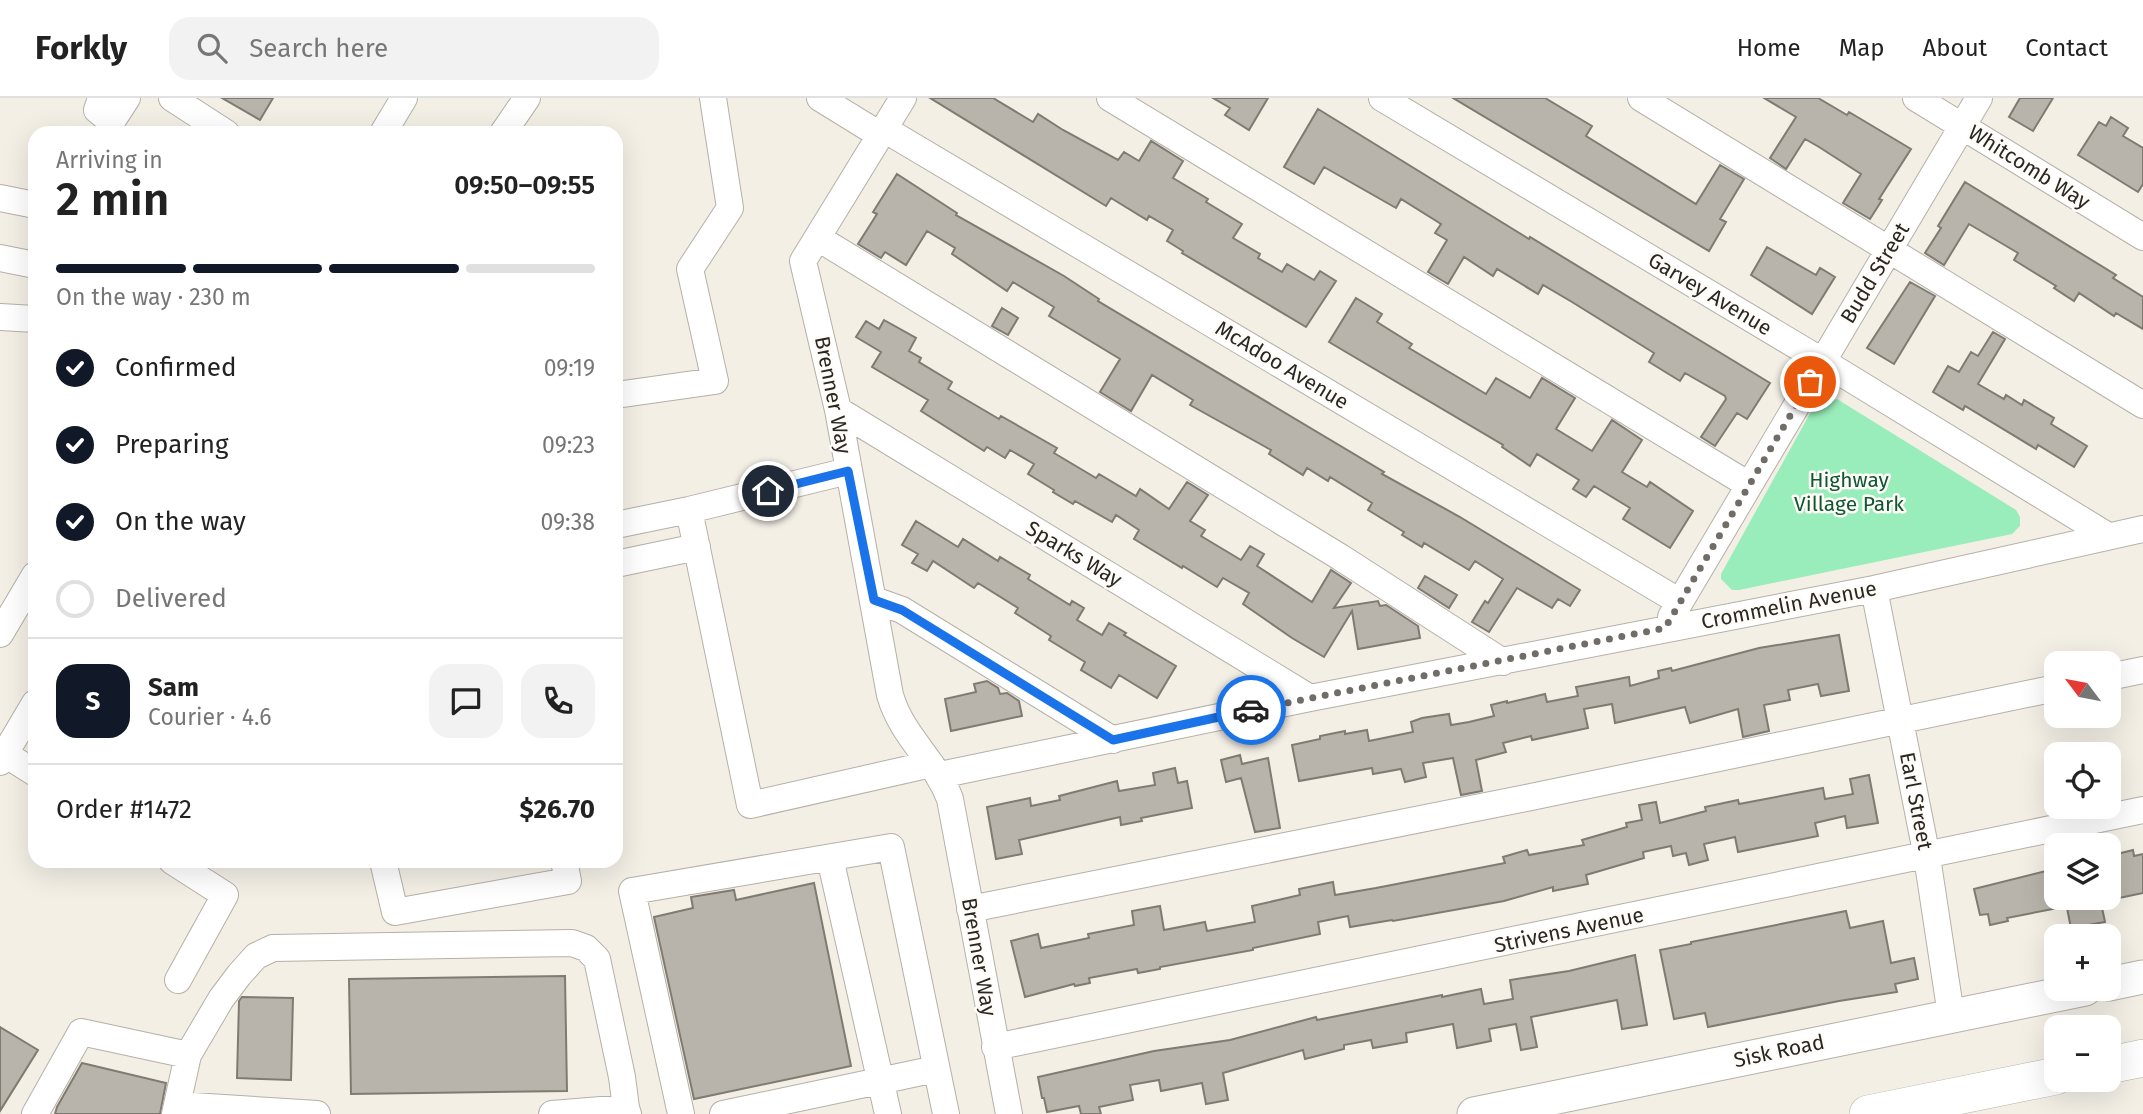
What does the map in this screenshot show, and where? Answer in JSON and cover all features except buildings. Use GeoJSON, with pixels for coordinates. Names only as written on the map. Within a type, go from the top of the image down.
{"type":"FeatureCollection","features":[{"type":"Feature","properties":{"kind":"highway"},"geometry":{"type":"LineString","coordinates":[[2121,1063],[2143,1058]]}},
{"type":"Feature","properties":{"kind":"highway"},"geometry":{"type":"LineString","coordinates":[[1868,1114],[2044,1078]]}},
{"type":"Feature","properties":{"kind":"main road"},"geometry":{"type":"LineString","coordinates":[[2121,982],[2143,977]]}},
{"type":"Feature","properties":{"kind":"main road","name":"Sisk Road"},"geometry":{"type":"LineString","coordinates":[[1474,1114],[2044,997]]}},
{"type":"Feature","properties":{"kind":"street"},"geometry":{"type":"LineString","coordinates":[[99,116],[114,118],[127,98]]}},
{"type":"Feature","properties":{"kind":"street"},"geometry":{"type":"LineString","coordinates":[[172,98],[215,126]]}},
{"type":"Feature","properties":{"kind":"street"},"geometry":{"type":"LineString","coordinates":[[508,126],[527,98]]}},
{"type":"Feature","properties":{"kind":"street"},"geometry":{"type":"LineString","coordinates":[[623,394],[715,381],[690,269],[730,208],[713,98]]}},
{"type":"Feature","properties":{"kind":"street","name":"McAdoo Avenue"},"geometry":{"type":"LineString","coordinates":[[820,98],[1680,602]]}},
{"type":"Feature","properties":{"kind":"street","name":"Brenner Way"},"geometry":{"type":"LineString","coordinates":[[903,98],[803,261],[838,411],[890,695],[895,714],[935,770],[950,799],[1009,1114]]}},
{"type":"Feature","properties":{"kind":"street"},"geometry":{"type":"LineString","coordinates":[[1110,98],[1749,485]]}},
{"type":"Feature","properties":{"kind":"street","name":"Garvey Avenue"},"geometry":{"type":"LineString","coordinates":[[1382,98],[1822,361],[2108,536]]}},
{"type":"Feature","properties":{"kind":"street"},"geometry":{"type":"LineString","coordinates":[[1641,98],[2143,405]]}},
{"type":"Feature","properties":{"kind":"street","name":"Whitcomb Way"},"geometry":{"type":"LineString","coordinates":[[1916,98],[2143,237]]}},
{"type":"Feature","properties":{"kind":"street","name":"Budd Street"},"geometry":{"type":"LineString","coordinates":[[1665,628],[1979,98]]}},
{"type":"Feature","properties":{"kind":"street"},"geometry":{"type":"LineString","coordinates":[[0,198],[28,204]]}},
{"type":"Feature","properties":{"kind":"street"},"geometry":{"type":"LineString","coordinates":[[818,238],[1340,557],[1503,662]]}},
{"type":"Feature","properties":{"kind":"street"},"geometry":{"type":"LineString","coordinates":[[0,258],[28,264]]}},
{"type":"Feature","properties":{"kind":"street"},"geometry":{"type":"LineString","coordinates":[[0,317],[28,319]]}},
{"type":"Feature","properties":{"kind":"street","name":"Sparks Way"},"geometry":{"type":"LineString","coordinates":[[838,411],[1310,698]]}},
{"type":"Feature","properties":{"kind":"street"},"geometry":{"type":"LineString","coordinates":[[623,524],[848,471]]}},
{"type":"Feature","properties":{"kind":"street"},"geometry":{"type":"LineString","coordinates":[[623,563],[697,547],[689,510]]}},
{"type":"Feature","properties":{"kind":"street","name":"Crommelin Avenue"},"geometry":{"type":"LineString","coordinates":[[697,547],[750,805],[1113,740],[1310,698],[1874,589],[2143,529]]}},
{"type":"Feature","properties":{"kind":"street"},"geometry":{"type":"LineString","coordinates":[[0,634],[28,587]]}},
{"type":"Feature","properties":{"kind":"street","name":"Earl Street"},"geometry":{"type":"LineString","coordinates":[[1874,589],[1927,857],[1951,1015]]}},
{"type":"Feature","properties":{"kind":"street"},"geometry":{"type":"LineString","coordinates":[[874,600],[902,610],[1113,740]]}},
{"type":"Feature","properties":{"kind":"street"},"geometry":{"type":"LineString","coordinates":[[2121,675],[2143,670]]}},
{"type":"Feature","properties":{"kind":"street"},"geometry":{"type":"LineString","coordinates":[[970,909],[1531,797],[2044,690]]}},
{"type":"Feature","properties":{"kind":"street"},"geometry":{"type":"LineString","coordinates":[[28,713],[5,744],[28,766]]}},
{"type":"Feature","properties":{"kind":"street","name":"Strivens Avenue"},"geometry":{"type":"LineString","coordinates":[[996,1047],[1927,857],[2143,810]]}},
{"type":"Feature","properties":{"kind":"street"},"geometry":{"type":"LineString","coordinates":[[681,1114],[632,891],[891,847],[946,1114]]}},
{"type":"Feature","properties":{"kind":"street"},"geometry":{"type":"LineString","coordinates":[[830,858],[888,1114]]}},
{"type":"Feature","properties":{"kind":"street"},"geometry":{"type":"LineString","coordinates":[[178,980],[225,895],[183,868]]}},
{"type":"Feature","properties":{"kind":"street"},"geometry":{"type":"LineString","coordinates":[[385,868],[395,912],[568,881],[565,868]]}},
{"type":"Feature","properties":{"kind":"street"},"geometry":{"type":"LineString","coordinates":[[317,1114],[176,1109],[188,1055],[221,999],[256,956],[273,947],[572,943],[586,948],[597,959],[627,1111],[552,1114]]}},
{"type":"Feature","properties":{"kind":"street"},"geometry":{"type":"LineString","coordinates":[[35,1114],[80,1032],[188,1055]]}},
{"type":"Feature","properties":{"kind":"street"},"geometry":{"type":"LineString","coordinates":[[723,1114],[936,1069]]}},
{"type":"Feature","properties":{"kind":"green space","name":"Highway Village Park"},"geometry":{"type":"Polygon","coordinates":[[[1837,399],[2016,510],[2020,517],[2020,526],[2012,534],[1732,590],[1721,579],[1721,574],[1813,408],[1837,399]]]}},
{"type":"Feature","properties":{"kind":"way so far"},"geometry":{"type":"LineString","coordinates":[[1251,710],[1665,628],[1810,382]]}},
{"type":"Feature","properties":{"kind":"route"},"geometry":{"type":"LineString","coordinates":[[768,491],[848,471],[874,600],[902,610],[1113,740],[1251,710]]}}]}
